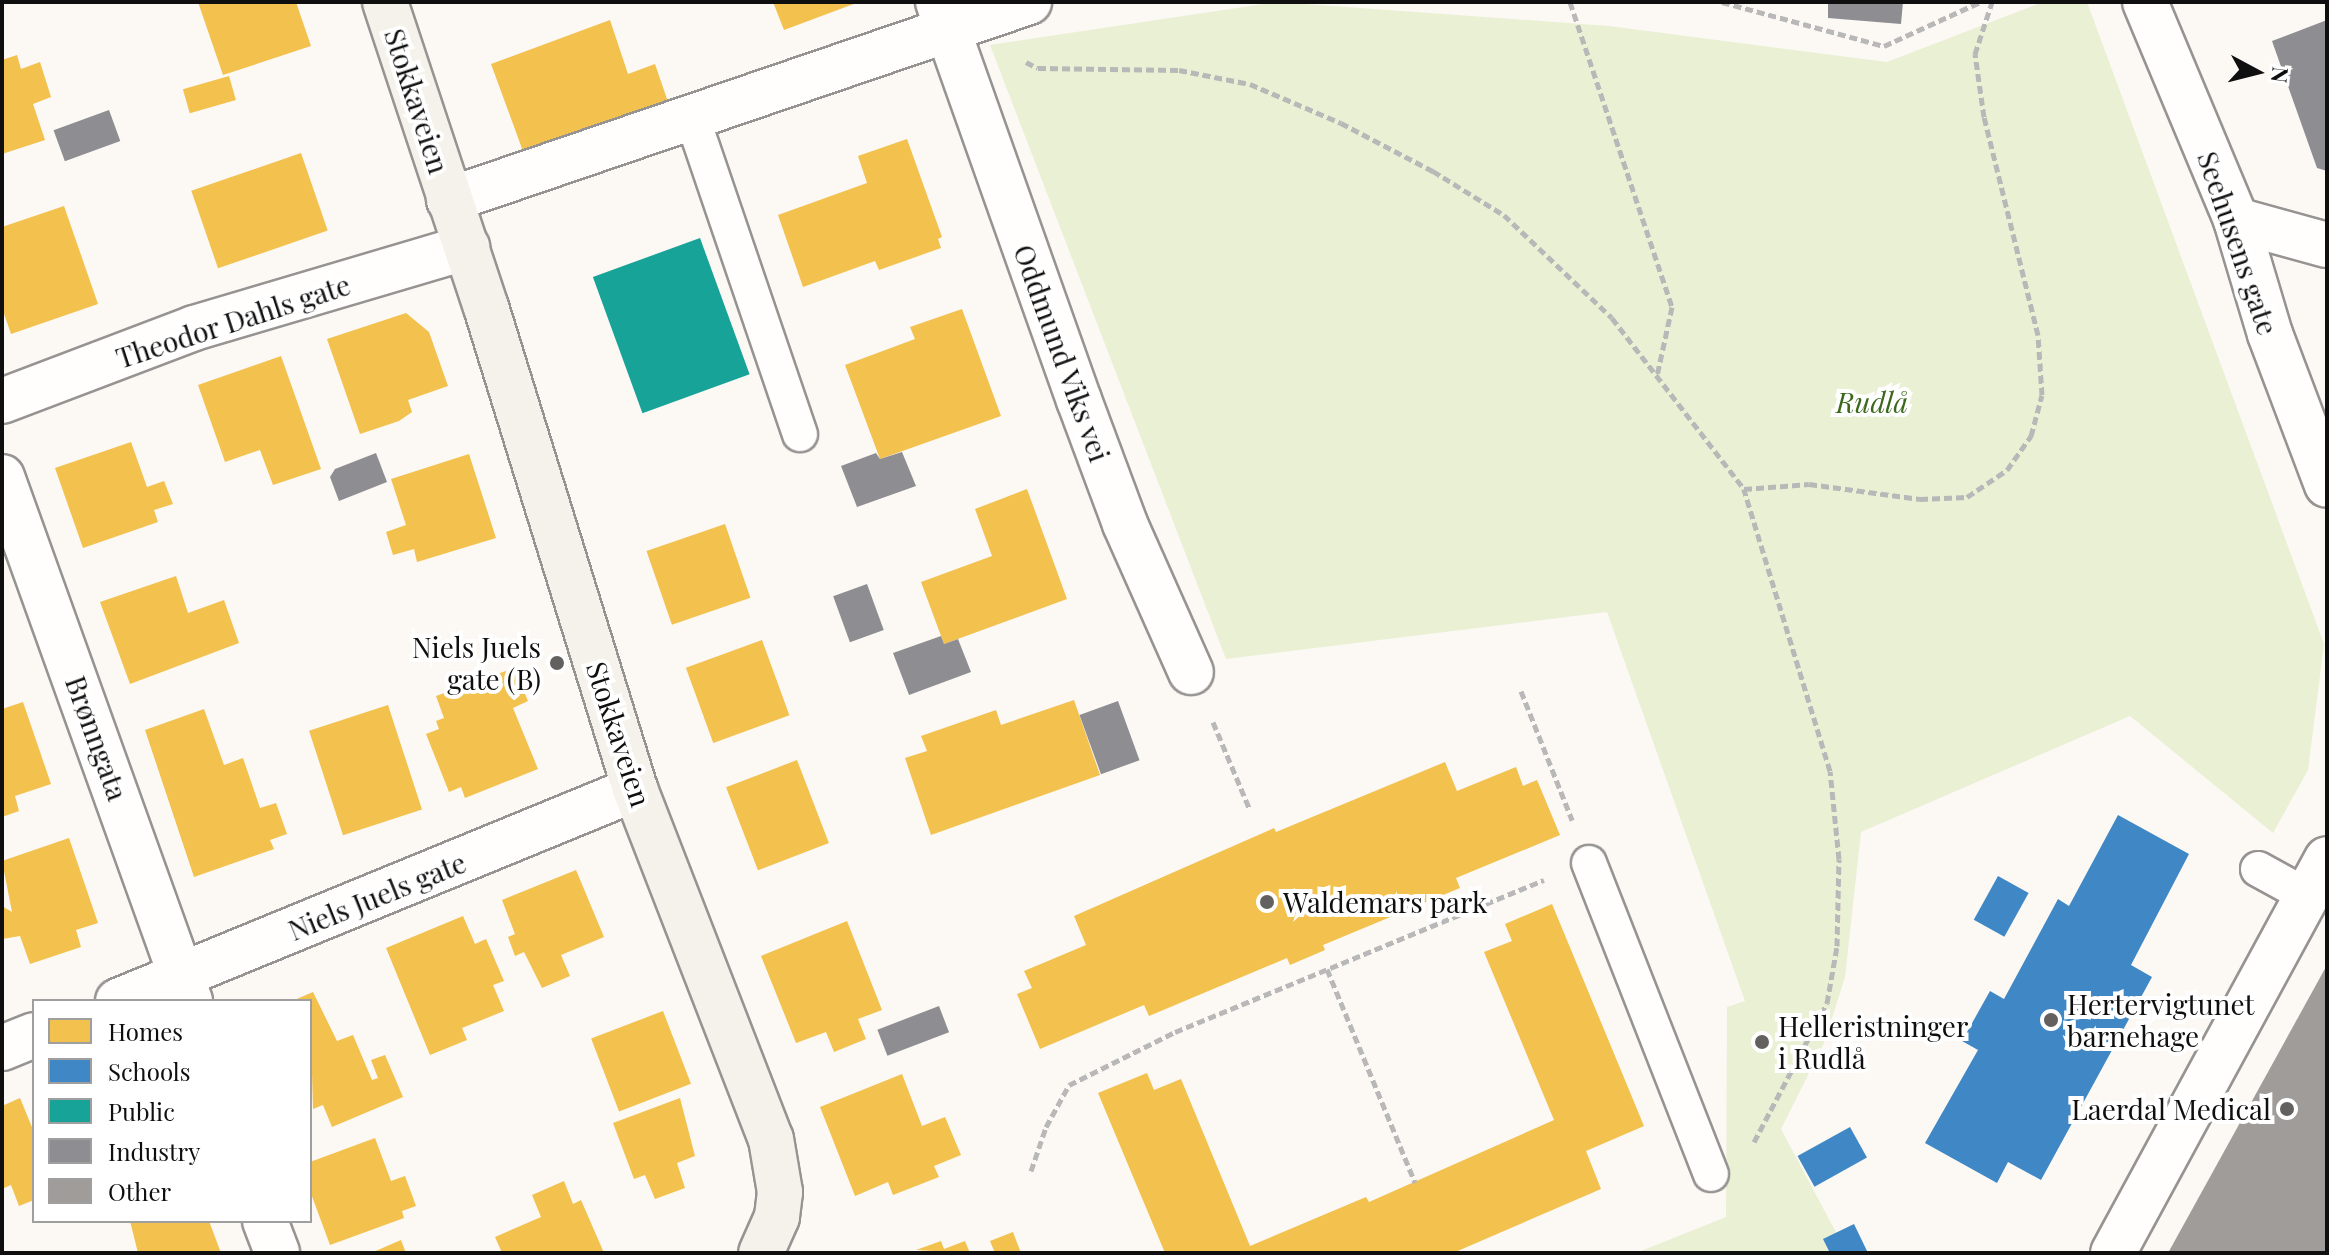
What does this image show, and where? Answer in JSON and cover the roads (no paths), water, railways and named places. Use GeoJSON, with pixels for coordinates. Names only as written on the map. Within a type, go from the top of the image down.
{"type":"FeatureCollection","features":[{"type":"Feature","properties":{"kind":"main road","name":"Stokkaveien"},"geometry":{"type":"LineString","coordinates":[[385,2],[467,247],[635,789],[771,1139],[780,1192],[773,1249]]}},
{"type":"Feature","properties":{"kind":"street"},"geometry":{"type":"LineString","coordinates":[[943,15],[1029,2]]}},
{"type":"Feature","properties":{"kind":"street","name":"Seehusens gate"},"geometry":{"type":"LineString","coordinates":[[2145,2],[2236,220],[2270,334],[2327,485]]}},
{"type":"Feature","properties":{"kind":"street","name":"Stokkaveien"},"geometry":{"type":"LineString","coordinates":[[449,200],[761,94],[943,15]]}},
{"type":"Feature","properties":{"kind":"street","name":"Oddmund Viks vei"},"geometry":{"type":"LineString","coordinates":[[943,15],[977,123],[1099,455],[1191,672]]}},
{"type":"Feature","properties":{"kind":"street"},"geometry":{"type":"LineString","coordinates":[[2236,220],[2327,245]]}},
{"type":"Feature","properties":{"kind":"street","name":"Theodor Dahls gate"},"geometry":{"type":"LineString","coordinates":[[2,401],[194,328],[467,247]]}},
{"type":"Feature","properties":{"kind":"street","name":"Brønngata"},"geometry":{"type":"LineString","coordinates":[[2,477],[186,988]]}},
{"type":"Feature","properties":{"kind":"street","name":"Niels Juels gate"},"geometry":{"type":"LineString","coordinates":[[128,999],[186,988],[635,789]]}},
{"type":"Feature","properties":{"kind":"street"},"geometry":{"type":"LineString","coordinates":[[2113,1253],[2318,878]]}},
{"type":"Feature","properties":{"kind":"street"},"geometry":{"type":"LineString","coordinates":[[2,1048],[32,1036]]}},
{"type":"Feature","properties":{"kind":"street"},"geometry":{"type":"LineString","coordinates":[[266,1223],[277,1253]]}},
{"type":"Feature","properties":{"kind":"lane"},"geometry":{"type":"LineString","coordinates":[[692,117],[800,434]]}},
{"type":"Feature","properties":{"kind":"lane"},"geometry":{"type":"LineString","coordinates":[[1589,863],[1711,1174]]}},
{"type":"Feature","properties":{"kind":"lane"},"geometry":{"type":"LineString","coordinates":[[2258,869],[2318,878]]}},
{"type":"Feature","properties":{"kind":"place","name":"Niels Juels gate (B)"},"geometry":{"type":"Point","coordinates":[557,663]}},
{"type":"Feature","properties":{"kind":"place","name":"Waldemars park"},"geometry":{"type":"Point","coordinates":[1267,902]}},
{"type":"Feature","properties":{"kind":"place","name":"Hertervigtunet barnehage"},"geometry":{"type":"Point","coordinates":[2051,1020]}},
{"type":"Feature","properties":{"kind":"place","name":"Helleristninger i Rudlå"},"geometry":{"type":"Point","coordinates":[1762,1042]}},
{"type":"Feature","properties":{"kind":"place","name":"Laerdal Medical"},"geometry":{"type":"Point","coordinates":[2287,1109]}},
{"type":"Feature","properties":{"kind":"park label","name":"Rudlå"},"geometry":{"type":"Point","coordinates":[1872,402]}}]}
